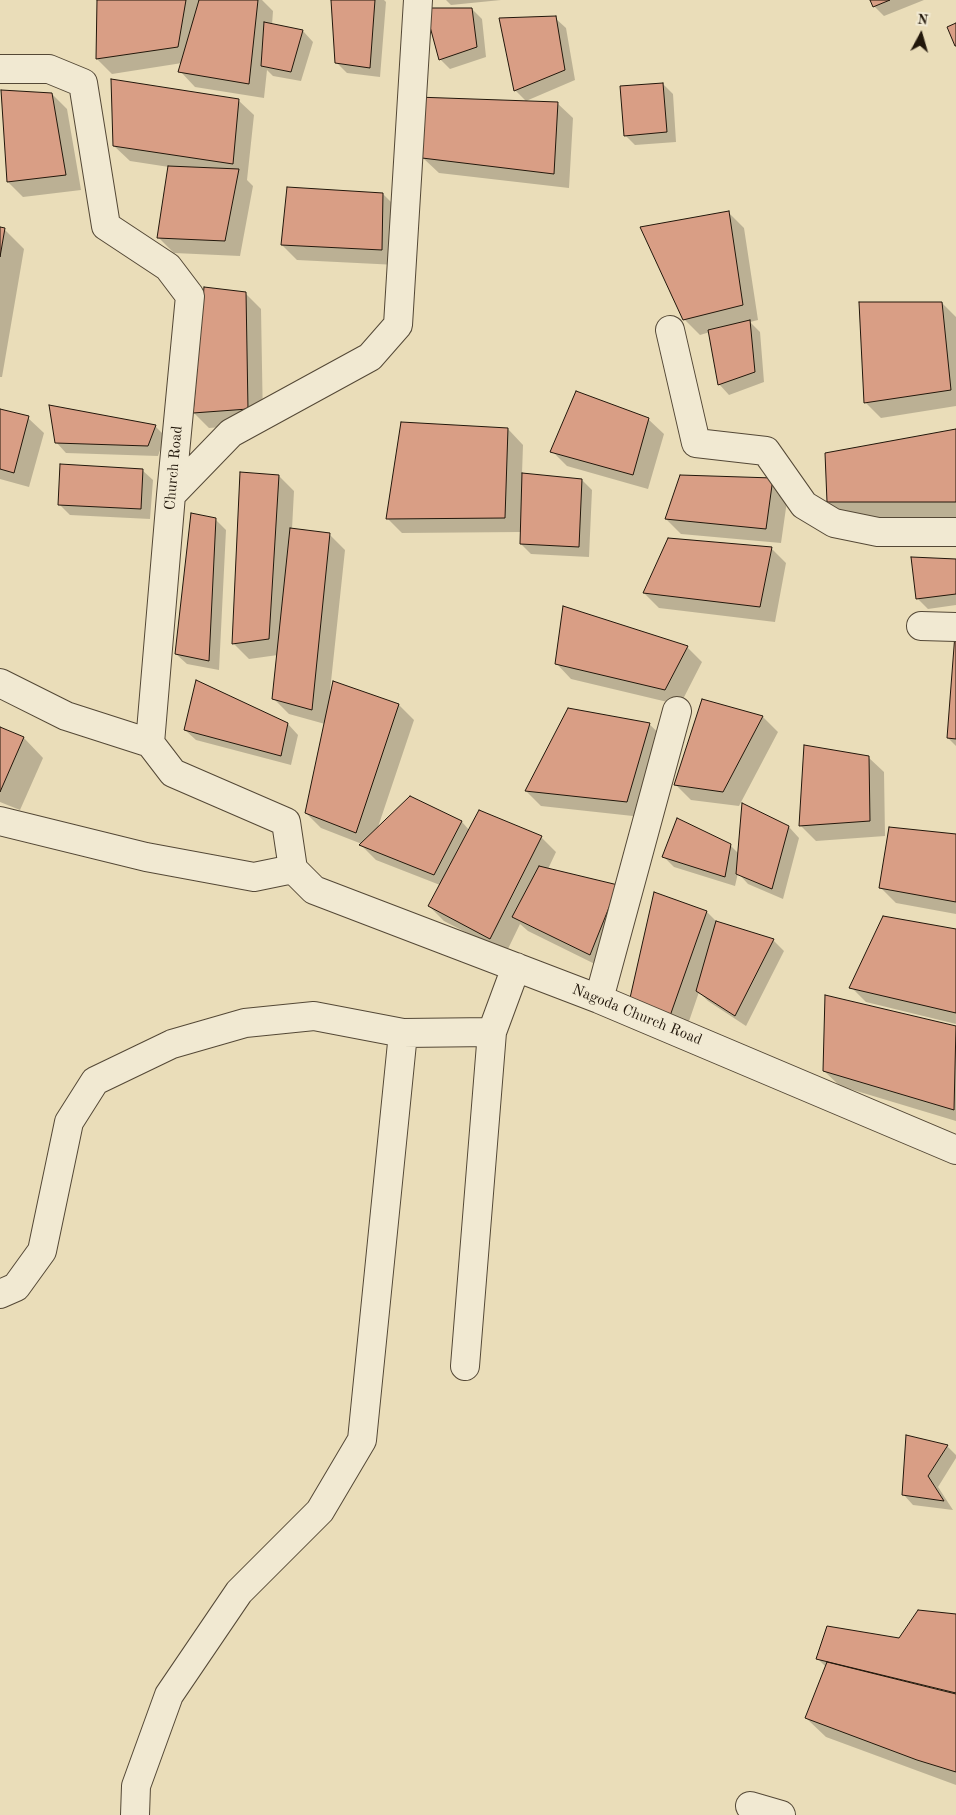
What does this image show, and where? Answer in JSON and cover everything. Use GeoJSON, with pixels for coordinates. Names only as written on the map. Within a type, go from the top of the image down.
{"type":"FeatureCollection","features":[{"type":"Feature","properties":{"kind":"street"},"geometry":{"type":"LineString","coordinates":[[171,496],[231,433],[370,357],[398,325],[418,0]]}},
{"type":"Feature","properties":{"kind":"street","name":"Church Road"},"geometry":{"type":"LineString","coordinates":[[0,68],[49,69],[83,83],[106,226],[168,267],[190,296],[150,743]]}},
{"type":"Feature","properties":{"kind":"street"},"geometry":{"type":"LineString","coordinates":[[670,330],[696,443],[766,451],[804,505],[834,523],[878,532],[956,532]]}},
{"type":"Feature","properties":{"kind":"street"},"geometry":{"type":"LineString","coordinates":[[921,626],[956,627]]}},
{"type":"Feature","properties":{"kind":"street"},"geometry":{"type":"LineString","coordinates":[[0,683],[66,716],[150,743],[173,773],[286,822],[293,869],[254,877],[146,857],[0,821]]}},
{"type":"Feature","properties":{"kind":"street"},"geometry":{"type":"LineString","coordinates":[[599,998],[677,711]]}},
{"type":"Feature","properties":{"kind":"street","name":"Nagoda Church Road"},"geometry":{"type":"LineString","coordinates":[[293,869],[314,890],[599,998],[956,1150]]}},
{"type":"Feature","properties":{"kind":"street"},"geometry":{"type":"LineString","coordinates":[[465,1366],[492,1032],[516,967]]}},
{"type":"Feature","properties":{"kind":"street"},"geometry":{"type":"LineString","coordinates":[[0,1294],[16,1287],[42,1251],[69,1122],[95,1081],[172,1044],[246,1023],[314,1016],[403,1033],[492,1032]]}},
{"type":"Feature","properties":{"kind":"street"},"geometry":{"type":"LineString","coordinates":[[135,1815],[136,1786],[169,1695],[239,1592],[320,1512],[362,1440],[403,1033]]}},
{"type":"Feature","properties":{"kind":"street"},"geometry":{"type":"LineString","coordinates":[[750,1806],[781,1815]]}},
{"type":"Feature","properties":{"kind":"building"},"geometry":{"type":"Polygon","coordinates":[[[97,0],[186,0],[178,47],[96,59],[97,0]]]}},
{"type":"Feature","properties":{"kind":"building"},"geometry":{"type":"Polygon","coordinates":[[[199,0],[258,0],[249,84],[178,72],[199,0]]]}},
{"type":"Feature","properties":{"kind":"building"},"geometry":{"type":"Polygon","coordinates":[[[331,0],[375,0],[370,68],[335,63],[331,0]]]}},
{"type":"Feature","properties":{"kind":"building"},"geometry":{"type":"Polygon","coordinates":[[[870,0],[890,0],[873,7],[870,0]]]}},
{"type":"Feature","properties":{"kind":"building"},"geometry":{"type":"Polygon","coordinates":[[[425,8],[472,8],[477,47],[439,60],[425,8]]]}},
{"type":"Feature","properties":{"kind":"building"},"geometry":{"type":"Polygon","coordinates":[[[556,16],[565,70],[514,91],[499,18],[556,16]]]}},
{"type":"Feature","properties":{"kind":"building"},"geometry":{"type":"Polygon","coordinates":[[[264,22],[303,30],[291,72],[261,66],[264,22]]]}},
{"type":"Feature","properties":{"kind":"building"},"geometry":{"type":"Polygon","coordinates":[[[956,23],[956,46],[955,46],[947,27],[956,23]]]}},
{"type":"Feature","properties":{"kind":"building"},"geometry":{"type":"Polygon","coordinates":[[[111,79],[239,99],[233,164],[113,146],[111,79]]]}},
{"type":"Feature","properties":{"kind":"building"},"geometry":{"type":"Polygon","coordinates":[[[663,83],[667,132],[624,136],[620,86],[663,83]]]}},
{"type":"Feature","properties":{"kind":"building"},"geometry":{"type":"Polygon","coordinates":[[[1,90],[52,93],[66,175],[7,182],[1,90]]]}},
{"type":"Feature","properties":{"kind":"building"},"geometry":{"type":"Polygon","coordinates":[[[416,97],[558,102],[554,174],[422,158],[416,97]]]}},
{"type":"Feature","properties":{"kind":"building"},"geometry":{"type":"Polygon","coordinates":[[[168,166],[239,169],[225,241],[157,238],[168,166]]]}},
{"type":"Feature","properties":{"kind":"building"},"geometry":{"type":"Polygon","coordinates":[[[287,187],[383,193],[382,250],[281,245],[287,187]]]}},
{"type":"Feature","properties":{"kind":"building"},"geometry":{"type":"Polygon","coordinates":[[[729,211],[743,305],[683,320],[640,227],[729,211]]]}},
{"type":"Feature","properties":{"kind":"building"},"geometry":{"type":"Polygon","coordinates":[[[0,227],[5,228],[0,257],[0,227]]]}},
{"type":"Feature","properties":{"kind":"building"},"geometry":{"type":"Polygon","coordinates":[[[204,287],[246,292],[248,409],[193,413],[204,287]]]}},
{"type":"Feature","properties":{"kind":"building"},"geometry":{"type":"Polygon","coordinates":[[[859,302],[942,302],[951,390],[864,403],[859,302]]]}},
{"type":"Feature","properties":{"kind":"building"},"geometry":{"type":"Polygon","coordinates":[[[750,320],[755,372],[718,385],[708,330],[750,320]]]}},
{"type":"Feature","properties":{"kind":"building"},"geometry":{"type":"Polygon","coordinates":[[[576,391],[649,418],[633,475],[550,452],[576,391]]]}},
{"type":"Feature","properties":{"kind":"building"},"geometry":{"type":"Polygon","coordinates":[[[49,405],[156,425],[148,446],[55,443],[49,405]]]}},
{"type":"Feature","properties":{"kind":"building"},"geometry":{"type":"Polygon","coordinates":[[[0,409],[29,416],[14,473],[0,469],[0,409]]]}},
{"type":"Feature","properties":{"kind":"building"},"geometry":{"type":"Polygon","coordinates":[[[401,422],[508,428],[505,518],[386,519],[401,422]]]}},
{"type":"Feature","properties":{"kind":"building"},"geometry":{"type":"Polygon","coordinates":[[[956,429],[956,502],[827,502],[825,453],[956,429]]]}},
{"type":"Feature","properties":{"kind":"building"},"geometry":{"type":"Polygon","coordinates":[[[60,464],[143,469],[141,509],[58,505],[60,464]]]}},
{"type":"Feature","properties":{"kind":"building"},"geometry":{"type":"Polygon","coordinates":[[[240,472],[279,475],[269,639],[232,644],[240,472]]]}},
{"type":"Feature","properties":{"kind":"building"},"geometry":{"type":"Polygon","coordinates":[[[522,473],[582,479],[579,547],[520,544],[522,473]]]}},
{"type":"Feature","properties":{"kind":"building"},"geometry":{"type":"Polygon","coordinates":[[[680,475],[773,478],[766,529],[665,519],[680,475]]]}},
{"type":"Feature","properties":{"kind":"building"},"geometry":{"type":"Polygon","coordinates":[[[191,513],[216,518],[209,661],[175,654],[191,513]]]}},
{"type":"Feature","properties":{"kind":"building"},"geometry":{"type":"Polygon","coordinates":[[[290,528],[330,533],[312,710],[272,699],[290,528]]]}},
{"type":"Feature","properties":{"kind":"building"},"geometry":{"type":"Polygon","coordinates":[[[668,538],[772,547],[760,607],[643,593],[668,538]]]}},
{"type":"Feature","properties":{"kind":"building"},"geometry":{"type":"Polygon","coordinates":[[[911,557],[956,559],[956,594],[916,599],[911,557]]]}},
{"type":"Feature","properties":{"kind":"building"},"geometry":{"type":"Polygon","coordinates":[[[563,606],[688,646],[665,690],[555,664],[563,606]]]}},
{"type":"Feature","properties":{"kind":"building"},"geometry":{"type":"Polygon","coordinates":[[[956,634],[956,739],[947,738],[956,634]]]}},
{"type":"Feature","properties":{"kind":"building"},"geometry":{"type":"Polygon","coordinates":[[[196,680],[288,723],[281,756],[184,730],[196,680]]]}},
{"type":"Feature","properties":{"kind":"building"},"geometry":{"type":"Polygon","coordinates":[[[333,681],[399,704],[356,833],[305,813],[333,681]]]}},
{"type":"Feature","properties":{"kind":"building"},"geometry":{"type":"Polygon","coordinates":[[[702,699],[763,716],[723,792],[674,785],[702,699]]]}},
{"type":"Feature","properties":{"kind":"building"},"geometry":{"type":"Polygon","coordinates":[[[568,708],[650,723],[627,802],[525,791],[568,708]]]}},
{"type":"Feature","properties":{"kind":"building"},"geometry":{"type":"Polygon","coordinates":[[[0,727],[24,737],[0,792],[0,727]]]}},
{"type":"Feature","properties":{"kind":"building"},"geometry":{"type":"Polygon","coordinates":[[[804,745],[869,756],[870,821],[799,826],[804,745]]]}},
{"type":"Feature","properties":{"kind":"building"},"geometry":{"type":"Polygon","coordinates":[[[410,796],[462,821],[434,875],[359,845],[410,796]]]}},
{"type":"Feature","properties":{"kind":"building"},"geometry":{"type":"Polygon","coordinates":[[[742,803],[789,826],[772,889],[736,874],[742,803]]]}},
{"type":"Feature","properties":{"kind":"building"},"geometry":{"type":"Polygon","coordinates":[[[479,810],[542,836],[490,939],[428,906],[479,810]]]}},
{"type":"Feature","properties":{"kind":"building"},"geometry":{"type":"Polygon","coordinates":[[[677,818],[731,844],[725,877],[662,857],[677,818]]]}},
{"type":"Feature","properties":{"kind":"building"},"geometry":{"type":"Polygon","coordinates":[[[889,827],[956,834],[956,902],[879,888],[889,827]]]}},
{"type":"Feature","properties":{"kind":"building"},"geometry":{"type":"Polygon","coordinates":[[[539,866],[618,885],[590,955],[512,917],[539,866]]]}},
{"type":"Feature","properties":{"kind":"building"},"geometry":{"type":"Polygon","coordinates":[[[654,892],[707,911],[670,1016],[630,998],[654,892]]]}},
{"type":"Feature","properties":{"kind":"building"},"geometry":{"type":"Polygon","coordinates":[[[883,916],[956,929],[956,1013],[849,988],[883,916]]]}},
{"type":"Feature","properties":{"kind":"building"},"geometry":{"type":"Polygon","coordinates":[[[716,921],[774,939],[735,1016],[696,991],[716,921]]]}},
{"type":"Feature","properties":{"kind":"building"},"geometry":{"type":"Polygon","coordinates":[[[825,995],[956,1026],[954,1110],[823,1071],[825,995]]]}},
{"type":"Feature","properties":{"kind":"building"},"geometry":{"type":"Polygon","coordinates":[[[906,1435],[948,1445],[928,1476],[944,1501],[902,1495],[906,1435]]]}},
{"type":"Feature","properties":{"kind":"building"},"geometry":{"type":"Polygon","coordinates":[[[918,1610],[956,1614],[956,1693],[816,1659],[827,1626],[899,1638],[918,1610]]]}},
{"type":"Feature","properties":{"kind":"building"},"geometry":{"type":"Polygon","coordinates":[[[827,1662],[956,1694],[956,1772],[917,1760],[805,1718],[827,1662]]]}}]}
